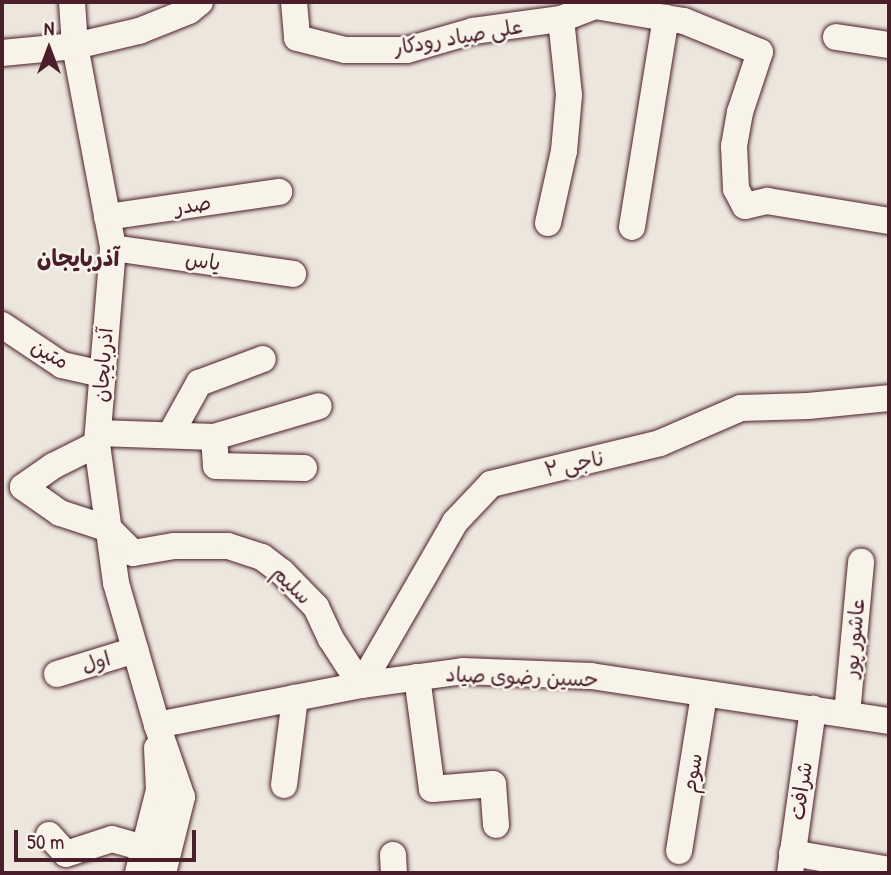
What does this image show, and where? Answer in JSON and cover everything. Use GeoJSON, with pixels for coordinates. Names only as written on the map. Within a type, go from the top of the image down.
{"type":"FeatureCollection","features":[{"type":"Feature","properties":{"kind":"street","name":"آذربایجان"},"geometry":{"type":"LineString","coordinates":[[72,2],[75,46],[113,248],[98,438],[116,583],[157,725]]}},
{"type":"Feature","properties":{"kind":"street"},"geometry":{"type":"LineString","coordinates":[[2,54],[75,46],[139,32],[189,11],[200,2]]}},
{"type":"Feature","properties":{"kind":"street","name":"علی صیاد رودکار"},"geometry":{"type":"LineString","coordinates":[[294,2],[297,38],[345,50],[407,50],[473,32],[561,19],[595,6],[684,21],[760,52],[740,112],[734,146],[736,189],[745,206],[767,201],[889,221]]}},
{"type":"Feature","properties":{"kind":"street"},"geometry":{"type":"LineString","coordinates":[[632,227],[666,18]]}},
{"type":"Feature","properties":{"kind":"street"},"geometry":{"type":"LineString","coordinates":[[548,223],[564,151],[569,95],[561,19]]}},
{"type":"Feature","properties":{"kind":"street"},"geometry":{"type":"LineString","coordinates":[[836,37],[889,46]]}},
{"type":"Feature","properties":{"kind":"street","name":"صدر"},"geometry":{"type":"LineString","coordinates":[[107,217],[279,192]]}},
{"type":"Feature","properties":{"kind":"street","name":"یاس"},"geometry":{"type":"LineString","coordinates":[[113,248],[293,274]]}},
{"type":"Feature","properties":{"kind":"street","name":"متین"},"geometry":{"type":"LineString","coordinates":[[2,326],[61,365],[102,374]]}},
{"type":"Feature","properties":{"kind":"street"},"geometry":{"type":"LineString","coordinates":[[170,435],[199,383],[263,359]]}},
{"type":"Feature","properties":{"kind":"street","name":"ناجی ۲"},"geometry":{"type":"LineString","coordinates":[[361,685],[455,522],[491,484],[660,443],[741,408],[808,407],[889,398]]}},
{"type":"Feature","properties":{"kind":"street"},"geometry":{"type":"LineString","coordinates":[[12,487],[98,438],[170,435],[214,438],[319,406]]}},
{"type":"Feature","properties":{"kind":"street"},"geometry":{"type":"LineString","coordinates":[[214,438],[216,466],[304,468]]}},
{"type":"Feature","properties":{"kind":"street"},"geometry":{"type":"LineString","coordinates":[[12,487],[60,513],[109,529]]}},
{"type":"Feature","properties":{"kind":"street","name":"سلیم"},"geometry":{"type":"LineString","coordinates":[[109,529],[133,553],[174,546],[228,546],[262,557],[282,572],[316,607],[331,639],[361,685]]}},
{"type":"Feature","properties":{"kind":"street","name":"عاشور پور"},"geometry":{"type":"LineString","coordinates":[[847,714],[861,562]]}},
{"type":"Feature","properties":{"kind":"street","name":"اول"},"geometry":{"type":"LineString","coordinates":[[57,674],[135,650]]}},
{"type":"Feature","properties":{"kind":"street","name":"حسین رضوی صیاد"},"geometry":{"type":"LineString","coordinates":[[157,725],[361,685],[463,671],[591,676],[889,721]]}},
{"type":"Feature","properties":{"kind":"street"},"geometry":{"type":"LineString","coordinates":[[417,677],[432,789],[493,784],[496,825]]}},
{"type":"Feature","properties":{"kind":"street","name":"سوم"},"geometry":{"type":"LineString","coordinates":[[679,851],[704,695]]}},
{"type":"Feature","properties":{"kind":"street"},"geometry":{"type":"LineString","coordinates":[[284,785],[295,698]]}},
{"type":"Feature","properties":{"kind":"street","name":"شرافت"},"geometry":{"type":"LineString","coordinates":[[791,863],[813,709]]}},
{"type":"Feature","properties":{"kind":"street"},"geometry":{"type":"LineString","coordinates":[[49,835],[66,854],[112,839],[141,861],[159,790],[157,725]]}},
{"type":"Feature","properties":{"kind":"street"},"geometry":{"type":"LineString","coordinates":[[157,725],[182,797],[172,871]]}},
{"type":"Feature","properties":{"kind":"street"},"geometry":{"type":"LineString","coordinates":[[791,863],[889,870]]}},
{"type":"Feature","properties":{"kind":"district","name":"آذربایجان"},"geometry":{"type":"Point","coordinates":[78,258]}}]}
